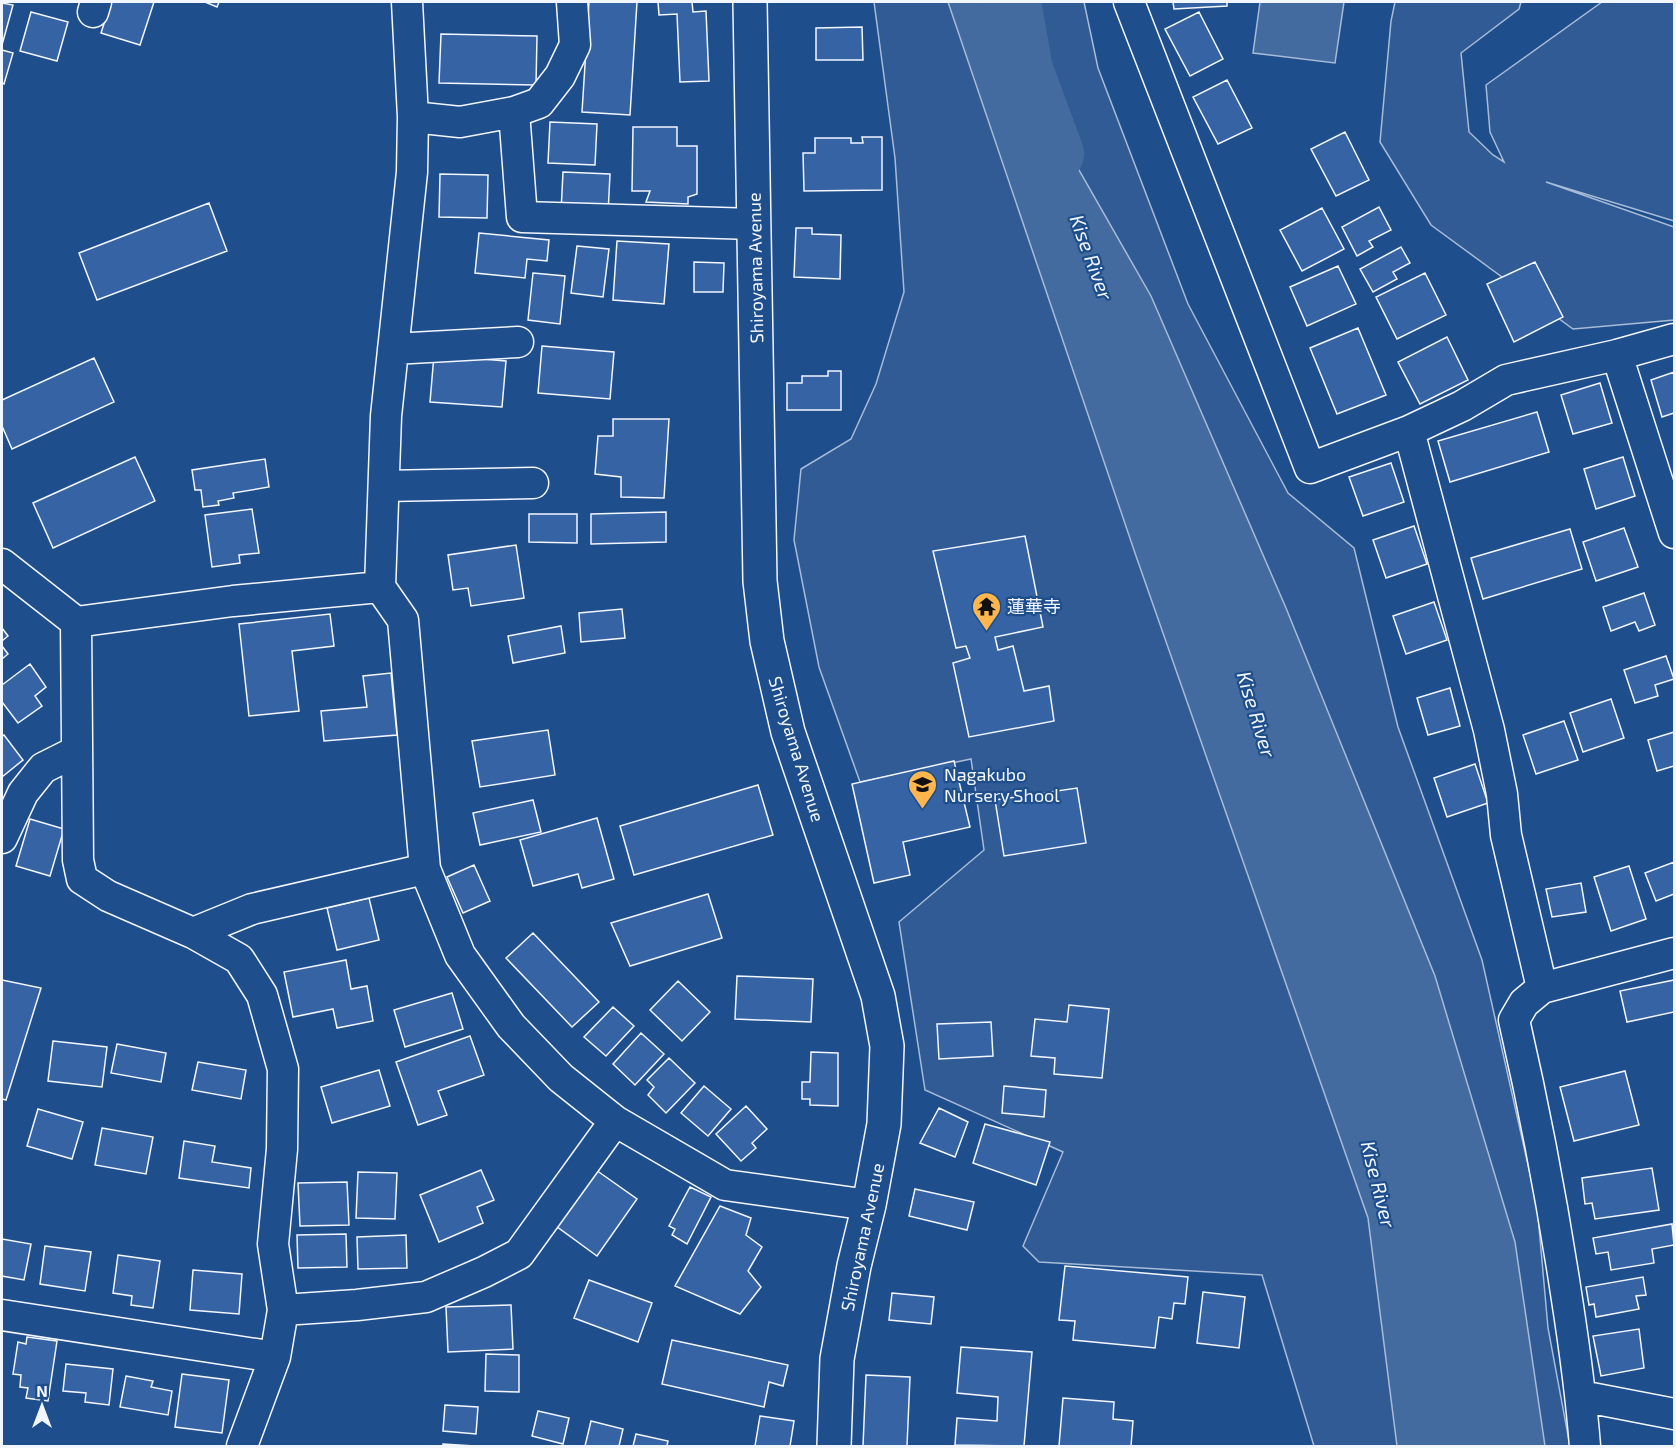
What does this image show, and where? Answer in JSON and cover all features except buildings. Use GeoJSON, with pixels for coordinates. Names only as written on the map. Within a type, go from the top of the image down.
{"type":"FeatureCollection","features":[{"type":"Feature","properties":{"kind":"street"},"geometry":{"type":"LineString","coordinates":[[407,2],[413,117],[412,172],[386,416],[380,587],[403,620],[425,869],[460,955],[511,1026],[561,1078],[615,1121],[725,1185],[869,1205]]}},
{"type":"Feature","properties":{"kind":"street"},"geometry":{"type":"LineString","coordinates":[[413,117],[460,122],[514,112],[538,103],[560,76],[575,45],[572,2]]}},
{"type":"Feature","properties":{"kind":"street","name":"Shiroyama Avenue"},"geometry":{"type":"LineString","coordinates":[[750,2],[760,581],[767,641],[788,732],[878,996],[887,1046],[884,1124],[837,1359],[834,1446]]}},
{"type":"Feature","properties":{"kind":"street"},"geometry":{"type":"LineString","coordinates":[[1129,2],[1310,468],[1409,431],[1462,406],[1506,380],[1617,355],[1674,339]]}},
{"type":"Feature","properties":{"kind":"street"},"geometry":{"type":"LineString","coordinates":[[514,112],[522,217],[754,224]]}},
{"type":"Feature","properties":{"kind":"street"},"geometry":{"type":"LineString","coordinates":[[393,349],[518,342]]}},
{"type":"Feature","properties":{"kind":"street"},"geometry":{"type":"LineString","coordinates":[[1617,355],[1674,533]]}},
{"type":"Feature","properties":{"kind":"street"},"geometry":{"type":"LineString","coordinates":[[1409,431],[1489,730],[1502,794],[1506,835],[1542,988]]}},
{"type":"Feature","properties":{"kind":"street"},"geometry":{"type":"LineString","coordinates":[[384,486],[532,483]]}},
{"type":"Feature","properties":{"kind":"street"},"geometry":{"type":"LineString","coordinates":[[2,564],[76,622],[233,601],[380,587]]}},
{"type":"Feature","properties":{"kind":"street"},"geometry":{"type":"LineString","coordinates":[[76,622],[78,860],[82,879],[108,896],[193,933],[239,959],[262,995],[283,1069],[282,1149],[273,1244],[283,1310],[275,1357],[242,1446]]}},
{"type":"Feature","properties":{"kind":"street"},"geometry":{"type":"LineString","coordinates":[[2,838],[23,793],[43,768],[77,751]]}},
{"type":"Feature","properties":{"kind":"street"},"geometry":{"type":"LineString","coordinates":[[193,933],[252,909],[425,869]]}},
{"type":"Feature","properties":{"kind":"street"},"geometry":{"type":"LineString","coordinates":[[1585,1446],[1581,1396],[1554,1214],[1514,1020],[1524,1003],[1542,988],[1674,953]]}},
{"type":"Feature","properties":{"kind":"street"},"geometry":{"type":"LineString","coordinates":[[283,1310],[426,1297],[519,1254],[615,1121]]}},
{"type":"Feature","properties":{"kind":"street"},"geometry":{"type":"LineString","coordinates":[[2,1315],[275,1357]]}},
{"type":"Feature","properties":{"kind":"street"},"geometry":{"type":"LineString","coordinates":[[1581,1396],[1674,1414]]}},
{"type":"Feature","properties":{"kind":"shaded area"},"geometry":{"type":"Polygon","coordinates":[[[874,2],[1084,2],[1098,68],[1188,304],[1288,493],[1354,548],[1398,727],[1482,960],[1537,1205],[1548,1328],[1570,1446],[1314,1446],[1262,1275],[1039,1262],[1023,1246],[1063,1152],[925,1090],[899,922],[984,850],[971,759],[860,782],[819,667],[794,540],[801,469],[851,439],[876,384],[904,292],[895,158],[874,2]]]}},
{"type":"Feature","properties":{"kind":"shaded area"},"geometry":{"type":"Polygon","coordinates":[[[1395,2],[1521,2],[1519,9],[1461,53],[1469,132],[1493,155],[1504,162],[1490,132],[1486,85],[1602,2],[1674,2],[1674,221],[1546,182],[1674,227],[1674,320],[1573,329],[1431,225],[1380,142],[1391,21],[1395,2]]]}},
{"type":"Feature","properties":{"kind":"water"},"geometry":{"type":"Polygon","coordinates":[[[948,2],[993,2],[991,16],[1151,296],[1286,608],[1435,976],[1515,1242],[1545,1446],[1397,1446],[1368,1218],[1136,556],[948,2]]]}},
{"type":"Feature","properties":{"kind":"water"},"geometry":{"type":"Polygon","coordinates":[[[1260,2],[1344,2],[1335,63],[1253,53],[1260,2]]]}},
{"type":"Feature","properties":{"kind":"waterway","name":"Kise River"},"geometry":{"type":"LineString","coordinates":[[1011,2],[1023,70],[1054,154]]}},
{"type":"Feature","properties":{"kind":"place","name":"蓮華寺"},"geometry":{"type":"Point","coordinates":[986,632]}},
{"type":"Feature","properties":{"kind":"place","name":"Nagakubo Nursery Shool"},"geometry":{"type":"Point","coordinates":[923,810]}}]}
